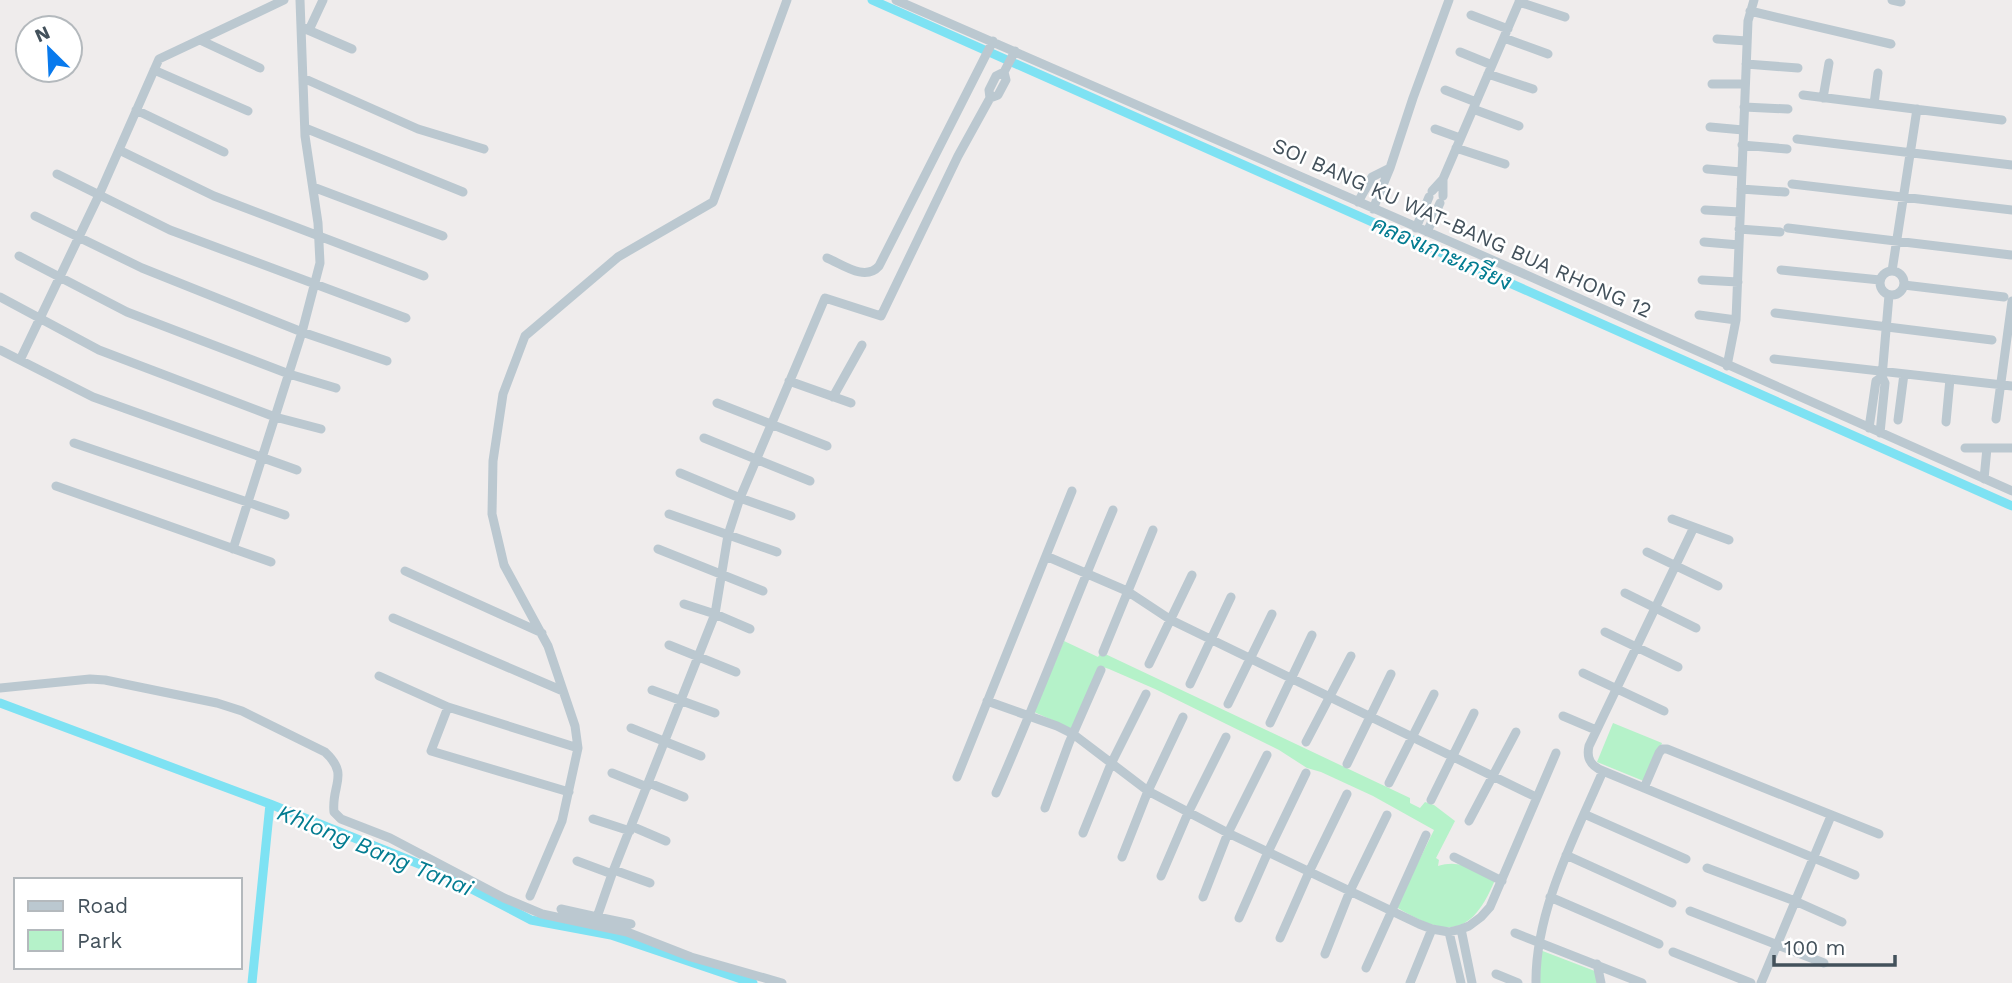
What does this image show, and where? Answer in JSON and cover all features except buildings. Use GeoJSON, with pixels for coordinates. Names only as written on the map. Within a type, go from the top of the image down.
{"type":"FeatureCollection","features":[{"type":"Feature","properties":{"kind":"street"},"geometry":{"type":"LineString","coordinates":[[20,360],[99,195],[159,59],[284,0]]}},
{"type":"Feature","properties":{"kind":"street"},"geometry":{"type":"LineString","coordinates":[[233,549],[302,332],[320,263],[305,128],[305,29],[300,0]]}},
{"type":"Feature","properties":{"kind":"street"},"geometry":{"type":"LineString","coordinates":[[305,29],[323,0]]}},
{"type":"Feature","properties":{"kind":"street"},"geometry":{"type":"LineString","coordinates":[[530,896],[562,821],[578,748],[575,726],[542,633],[505,565],[492,514],[493,461],[503,394],[525,336],[618,257],[713,202],[787,0]]}},
{"type":"Feature","properties":{"kind":"street","name":"SOI BANG KU WAT-BANG BUA RHONG 12"},"geometry":{"type":"LineString","coordinates":[[896,0],[1013,55],[1427,232],[2012,491]]}},
{"type":"Feature","properties":{"kind":"street"},"geometry":{"type":"LineString","coordinates":[[1373,209],[1390,168],[1448,0]]}},
{"type":"Feature","properties":{"kind":"street"},"geometry":{"type":"LineString","coordinates":[[1727,366],[1736,320],[1748,20],[1754,0]]}},
{"type":"Feature","properties":{"kind":"street"},"geometry":{"type":"LineString","coordinates":[[1416,228],[1431,194],[1443,179],[1520,1],[1565,17]]}},
{"type":"Feature","properties":{"kind":"street"},"geometry":{"type":"LineString","coordinates":[[1750,11],[1891,44]]}},
{"type":"Feature","properties":{"kind":"street"},"geometry":{"type":"LineString","coordinates":[[1471,15],[1548,54]]}},
{"type":"Feature","properties":{"kind":"street"},"geometry":{"type":"LineString","coordinates":[[305,29],[352,49]]}},
{"type":"Feature","properties":{"kind":"street"},"geometry":{"type":"LineString","coordinates":[[1717,39],[1747,41]]}},
{"type":"Feature","properties":{"kind":"street"},"geometry":{"type":"LineString","coordinates":[[200,40],[260,68]]}},
{"type":"Feature","properties":{"kind":"street"},"geometry":{"type":"LineString","coordinates":[[827,258],[863,274],[875,271],[991,44]]}},
{"type":"Feature","properties":{"kind":"street"},"geometry":{"type":"LineString","coordinates":[[1460,52],[1490,70],[1533,89]]}},
{"type":"Feature","properties":{"kind":"street"},"geometry":{"type":"LineString","coordinates":[[597,917],[715,614],[728,535],[740,498],[825,298],[881,316],[958,156],[990,98],[989,90],[996,76],[1005,71],[1013,55]]}},
{"type":"Feature","properties":{"kind":"street"},"geometry":{"type":"LineString","coordinates":[[1823,98],[1829,63]]}},
{"type":"Feature","properties":{"kind":"street"},"geometry":{"type":"LineString","coordinates":[[1746,64],[1798,68]]}},
{"type":"Feature","properties":{"kind":"street"},"geometry":{"type":"LineString","coordinates":[[154,70],[247,111]]}},
{"type":"Feature","properties":{"kind":"street"},"geometry":{"type":"LineString","coordinates":[[1874,104],[1878,73]]}},
{"type":"Feature","properties":{"kind":"street"},"geometry":{"type":"LineString","coordinates":[[303,78],[418,129],[484,149]]}},
{"type":"Feature","properties":{"kind":"street"},"geometry":{"type":"LineString","coordinates":[[1712,84],[1745,84]]}},
{"type":"Feature","properties":{"kind":"street"},"geometry":{"type":"LineString","coordinates":[[1445,90],[1519,125]]}},
{"type":"Feature","properties":{"kind":"street"},"geometry":{"type":"LineString","coordinates":[[1803,95],[2002,120]]}},
{"type":"Feature","properties":{"kind":"street"},"geometry":{"type":"LineString","coordinates":[[1744,107],[1787,109]]}},
{"type":"Feature","properties":{"kind":"street"},"geometry":{"type":"LineString","coordinates":[[136,110],[224,152]]}},
{"type":"Feature","properties":{"kind":"street"},"geometry":{"type":"LineString","coordinates":[[1892,271],[1917,110]]}},
{"type":"Feature","properties":{"kind":"street"},"geometry":{"type":"LineString","coordinates":[[1710,127],[1743,130]]}},
{"type":"Feature","properties":{"kind":"street"},"geometry":{"type":"LineString","coordinates":[[305,128],[463,192]]}},
{"type":"Feature","properties":{"kind":"street"},"geometry":{"type":"LineString","coordinates":[[1435,129],[1460,138]]}},
{"type":"Feature","properties":{"kind":"street"},"geometry":{"type":"LineString","coordinates":[[1797,139],[2012,165]]}},
{"type":"Feature","properties":{"kind":"street"},"geometry":{"type":"LineString","coordinates":[[1742,145],[1787,149]]}},
{"type":"Feature","properties":{"kind":"street"},"geometry":{"type":"LineString","coordinates":[[1456,148],[1504,164]]}},
{"type":"Feature","properties":{"kind":"street"},"geometry":{"type":"LineString","coordinates":[[119,150],[214,196],[424,276]]}},
{"type":"Feature","properties":{"kind":"street"},"geometry":{"type":"LineString","coordinates":[[1358,202],[1372,177],[1390,168]]}},
{"type":"Feature","properties":{"kind":"street"},"geometry":{"type":"LineString","coordinates":[[1707,169],[1741,172]]}},
{"type":"Feature","properties":{"kind":"street"},"geometry":{"type":"LineString","coordinates":[[57,174],[170,230],[406,318]]}},
{"type":"Feature","properties":{"kind":"street"},"geometry":{"type":"LineString","coordinates":[[1427,232],[1442,199],[1443,179]]}},
{"type":"Feature","properties":{"kind":"street"},"geometry":{"type":"LineString","coordinates":[[313,187],[443,236]]}},
{"type":"Feature","properties":{"kind":"street"},"geometry":{"type":"LineString","coordinates":[[1741,189],[1789,188],[1903,197],[2012,211]]}},
{"type":"Feature","properties":{"kind":"street"},"geometry":{"type":"LineString","coordinates":[[1705,210],[1740,212]]}},
{"type":"Feature","properties":{"kind":"street"},"geometry":{"type":"LineString","coordinates":[[35,216],[142,268],[302,332],[387,361]]}},
{"type":"Feature","properties":{"kind":"street"},"geometry":{"type":"LineString","coordinates":[[1739,229],[1784,230],[2011,255]]}},
{"type":"Feature","properties":{"kind":"street"},"geometry":{"type":"LineString","coordinates":[[1704,242],[1739,245]]}},
{"type":"Feature","properties":{"kind":"street"},"geometry":{"type":"LineString","coordinates":[[19,256],[127,312],[336,388]]}},
{"type":"Feature","properties":{"kind":"street"},"geometry":{"type":"LineString","coordinates":[[1781,270],[1880,280]]}},
{"type":"Feature","properties":{"kind":"street"},"geometry":{"type":"LineString","coordinates":[[1892,271],[1900,274],[1904,285],[1900,292],[1889,295],[1882,292],[1880,280],[1884,274],[1892,271]]}},
{"type":"Feature","properties":{"kind":"street"},"geometry":{"type":"LineString","coordinates":[[1702,280],[1738,282]]}},
{"type":"Feature","properties":{"kind":"street"},"geometry":{"type":"LineString","coordinates":[[1904,285],[2008,299],[1996,419]]}},
{"type":"Feature","properties":{"kind":"street"},"geometry":{"type":"LineString","coordinates":[[1880,433],[1889,295]]}},
{"type":"Feature","properties":{"kind":"street"},"geometry":{"type":"LineString","coordinates":[[0,298],[99,350],[275,417],[321,429]]}},
{"type":"Feature","properties":{"kind":"street"},"geometry":{"type":"LineString","coordinates":[[1775,313],[1992,340]]}},
{"type":"Feature","properties":{"kind":"street"},"geometry":{"type":"LineString","coordinates":[[1699,315],[1736,320]]}},
{"type":"Feature","properties":{"kind":"street"},"geometry":{"type":"LineString","coordinates":[[833,397],[862,345]]}},
{"type":"Feature","properties":{"kind":"street"},"geometry":{"type":"LineString","coordinates":[[0,350],[93,397],[297,470]]}},
{"type":"Feature","properties":{"kind":"street"},"geometry":{"type":"LineString","coordinates":[[1774,359],[1882,374],[2012,386]]}},
{"type":"Feature","properties":{"kind":"street"},"geometry":{"type":"LineString","coordinates":[[1869,428],[1876,381],[1882,374]]}},
{"type":"Feature","properties":{"kind":"street"},"geometry":{"type":"LineString","coordinates":[[1898,419],[1904,374]]}},
{"type":"Feature","properties":{"kind":"street"},"geometry":{"type":"LineString","coordinates":[[1947,422],[1950,379]]}},
{"type":"Feature","properties":{"kind":"street"},"geometry":{"type":"LineString","coordinates":[[789,380],[851,403]]}},
{"type":"Feature","properties":{"kind":"street"},"geometry":{"type":"LineString","coordinates":[[717,403],[827,446]]}},
{"type":"Feature","properties":{"kind":"street"},"geometry":{"type":"LineString","coordinates":[[704,438],[810,481]]}},
{"type":"Feature","properties":{"kind":"street"},"geometry":{"type":"LineString","coordinates":[[74,443],[285,515]]}},
{"type":"Feature","properties":{"kind":"street"},"geometry":{"type":"LineString","coordinates":[[1965,448],[2012,448]]}},
{"type":"Feature","properties":{"kind":"street"},"geometry":{"type":"LineString","coordinates":[[1984,479],[1987,448]]}},
{"type":"Feature","properties":{"kind":"street"},"geometry":{"type":"LineString","coordinates":[[680,473],[791,516]]}},
{"type":"Feature","properties":{"kind":"street"},"geometry":{"type":"LineString","coordinates":[[56,486],[271,562]]}},
{"type":"Feature","properties":{"kind":"street"},"geometry":{"type":"LineString","coordinates":[[957,777],[1072,491]]}},
{"type":"Feature","properties":{"kind":"street"},"geometry":{"type":"LineString","coordinates":[[996,793],[1113,510]]}},
{"type":"Feature","properties":{"kind":"street"},"geometry":{"type":"LineString","coordinates":[[669,514],[777,552]]}},
{"type":"Feature","properties":{"kind":"street"},"geometry":{"type":"LineString","coordinates":[[1672,519],[1729,540]]}},
{"type":"Feature","properties":{"kind":"street"},"geometry":{"type":"LineString","coordinates":[[1694,527],[1596,730],[1587,752],[1593,766],[1855,875]]}},
{"type":"Feature","properties":{"kind":"street"},"geometry":{"type":"LineString","coordinates":[[1103,652],[1153,530]]}},
{"type":"Feature","properties":{"kind":"street"},"geometry":{"type":"LineString","coordinates":[[658,550],[763,591]]}},
{"type":"Feature","properties":{"kind":"street"},"geometry":{"type":"LineString","coordinates":[[1647,552],[1718,586]]}},
{"type":"Feature","properties":{"kind":"street"},"geometry":{"type":"LineString","coordinates":[[1046,556],[1127,591],[1171,620],[1536,797]]}},
{"type":"Feature","properties":{"kind":"street"},"geometry":{"type":"LineString","coordinates":[[405,572],[542,633]]}},
{"type":"Feature","properties":{"kind":"street"},"geometry":{"type":"LineString","coordinates":[[1149,663],[1192,575]]}},
{"type":"Feature","properties":{"kind":"street"},"geometry":{"type":"LineString","coordinates":[[1625,593],[1696,628]]}},
{"type":"Feature","properties":{"kind":"street"},"geometry":{"type":"LineString","coordinates":[[1190,684],[1231,597]]}},
{"type":"Feature","properties":{"kind":"street"},"geometry":{"type":"LineString","coordinates":[[684,604],[750,629]]}},
{"type":"Feature","properties":{"kind":"street"},"geometry":{"type":"LineString","coordinates":[[1227,704],[1272,614]]}},
{"type":"Feature","properties":{"kind":"street"},"geometry":{"type":"LineString","coordinates":[[393,618],[563,691]]}},
{"type":"Feature","properties":{"kind":"street"},"geometry":{"type":"LineString","coordinates":[[1605,632],[1678,667]]}},
{"type":"Feature","properties":{"kind":"street"},"geometry":{"type":"LineString","coordinates":[[1270,723],[1312,635]]}},
{"type":"Feature","properties":{"kind":"street"},"geometry":{"type":"LineString","coordinates":[[669,645],[736,672]]}},
{"type":"Feature","properties":{"kind":"street"},"geometry":{"type":"LineString","coordinates":[[1306,742],[1351,656]]}},
{"type":"Feature","properties":{"kind":"street"},"geometry":{"type":"LineString","coordinates":[[1045,808],[1101,670]]}},
{"type":"Feature","properties":{"kind":"street"},"geometry":{"type":"LineString","coordinates":[[1583,673],[1664,711]]}},
{"type":"Feature","properties":{"kind":"street"},"geometry":{"type":"LineString","coordinates":[[1347,764],[1391,674]]}},
{"type":"Feature","properties":{"kind":"street"},"geometry":{"type":"LineString","coordinates":[[379,676],[448,707],[578,748]]}},
{"type":"Feature","properties":{"kind":"street"},"geometry":{"type":"LineString","coordinates":[[0,688],[90,679],[106,680],[217,703],[242,711],[325,752],[336,762],[339,774],[333,804],[334,812],[341,819],[390,838],[480,887],[542,914],[627,932],[691,957],[782,983]]}},
{"type":"Feature","properties":{"kind":"street"},"geometry":{"type":"LineString","coordinates":[[652,690],[715,713]]}},
{"type":"Feature","properties":{"kind":"street"},"geometry":{"type":"LineString","coordinates":[[1083,834],[1111,764],[1146,694]]}},
{"type":"Feature","properties":{"kind":"street"},"geometry":{"type":"LineString","coordinates":[[1389,783],[1434,694]]}},
{"type":"Feature","properties":{"kind":"street"},"geometry":{"type":"LineString","coordinates":[[987,701],[1073,734],[1148,792],[1188,813],[1432,929],[1449,932],[1469,926],[1490,907],[1556,753]]}},
{"type":"Feature","properties":{"kind":"street"},"geometry":{"type":"LineString","coordinates":[[448,707],[431,751],[569,792]]}},
{"type":"Feature","properties":{"kind":"street"},"geometry":{"type":"LineString","coordinates":[[1431,800],[1474,713]]}},
{"type":"Feature","properties":{"kind":"street"},"geometry":{"type":"LineString","coordinates":[[1563,716],[1596,730]]}},
{"type":"Feature","properties":{"kind":"street"},"geometry":{"type":"LineString","coordinates":[[1122,857],[1148,792],[1183,717]]}},
{"type":"Feature","properties":{"kind":"street"},"geometry":{"type":"LineString","coordinates":[[631,728],[701,756]]}},
{"type":"Feature","properties":{"kind":"street"},"geometry":{"type":"LineString","coordinates":[[1469,821],[1516,733]]}},
{"type":"Feature","properties":{"kind":"street"},"geometry":{"type":"LineString","coordinates":[[1161,876],[1188,813],[1226,737]]}},
{"type":"Feature","properties":{"kind":"street"},"geometry":{"type":"LineString","coordinates":[[1644,788],[1659,753],[1667,749],[1879,834]]}},
{"type":"Feature","properties":{"kind":"street"},"geometry":{"type":"LineString","coordinates":[[1203,897],[1228,833],[1267,755]]}},
{"type":"Feature","properties":{"kind":"street"},"geometry":{"type":"LineString","coordinates":[[1536,983],[1540,943],[1550,897],[1602,771]]}},
{"type":"Feature","properties":{"kind":"street"},"geometry":{"type":"LineString","coordinates":[[612,773],[684,797]]}},
{"type":"Feature","properties":{"kind":"street"},"geometry":{"type":"LineString","coordinates":[[1239,918],[1306,773]]}},
{"type":"Feature","properties":{"kind":"street"},"geometry":{"type":"LineString","coordinates":[[1280,938],[1347,794]]}},
{"type":"Feature","properties":{"kind":"street"},"geometry":{"type":"LineString","coordinates":[[1584,814],[1686,859]]}},
{"type":"Feature","properties":{"kind":"street"},"geometry":{"type":"LineString","coordinates":[[1325,954],[1350,891],[1387,815]]}},
{"type":"Feature","properties":{"kind":"street"},"geometry":{"type":"LineString","coordinates":[[1761,983],[1831,816]]}},
{"type":"Feature","properties":{"kind":"street"},"geometry":{"type":"LineString","coordinates":[[593,819],[666,841]]}},
{"type":"Feature","properties":{"kind":"street"},"geometry":{"type":"LineString","coordinates":[[1366,968],[1426,835]]}},
{"type":"Feature","properties":{"kind":"street"},"geometry":{"type":"LineString","coordinates":[[1566,855],[1672,903]]}},
{"type":"Feature","properties":{"kind":"street"},"geometry":{"type":"LineString","coordinates":[[1454,858],[1502,881]]}},
{"type":"Feature","properties":{"kind":"street"},"geometry":{"type":"LineString","coordinates":[[577,860],[650,883]]}},
{"type":"Feature","properties":{"kind":"street"},"geometry":{"type":"LineString","coordinates":[[1707,868],[1796,901],[1842,922]]}},
{"type":"Feature","properties":{"kind":"street"},"geometry":{"type":"LineString","coordinates":[[1550,897],[1659,944]]}},
{"type":"Feature","properties":{"kind":"street"},"geometry":{"type":"LineString","coordinates":[[561,909],[631,924]]}},
{"type":"Feature","properties":{"kind":"street"},"geometry":{"type":"LineString","coordinates":[[1689,911],[1824,963]]}},
{"type":"Feature","properties":{"kind":"street"},"geometry":{"type":"LineString","coordinates":[[1410,983],[1432,929]]}},
{"type":"Feature","properties":{"kind":"street"},"geometry":{"type":"LineString","coordinates":[[1461,929],[1472,983]]}},
{"type":"Feature","properties":{"kind":"street"},"geometry":{"type":"LineString","coordinates":[[1449,932],[1461,983]]}},
{"type":"Feature","properties":{"kind":"street"},"geometry":{"type":"LineString","coordinates":[[1515,933],[1642,983]]}},
{"type":"Feature","properties":{"kind":"street"},"geometry":{"type":"LineString","coordinates":[[1673,952],[1751,983]]}},
{"type":"Feature","properties":{"kind":"street"},"geometry":{"type":"LineString","coordinates":[[1597,964],[1601,983]]}},
{"type":"Feature","properties":{"kind":"street"},"geometry":{"type":"LineString","coordinates":[[1496,974],[1518,983]]}},
{"type":"Feature","properties":{"kind":"green space"},"geometry":{"type":"Polygon","coordinates":[[[1064,641],[1098,657],[1101,652],[1410,798],[1410,803],[1420,808],[1425,802],[1434,805],[1455,821],[1436,858],[1439,860],[1438,866],[1461,865],[1495,880],[1486,899],[1466,922],[1455,926],[1429,924],[1396,907],[1434,830],[1373,796],[1307,768],[1279,750],[1109,669],[1103,667],[1072,729],[1034,712],[1064,641]]]}},
{"type":"Feature","properties":{"kind":"green space"},"geometry":{"type":"Polygon","coordinates":[[[1613,723],[1662,743],[1646,782],[1597,762],[1613,723]]]}},
{"type":"Feature","properties":{"kind":"green space"},"geometry":{"type":"Polygon","coordinates":[[[1540,950],[1600,973],[1602,983],[1537,983],[1540,950]]]}},
{"type":"Feature","properties":{"kind":"waterway","name":"คลองเกาะเกรียง"},"geometry":{"type":"LineString","coordinates":[[872,0],[2012,506]]}},
{"type":"Feature","properties":{"kind":"waterway","name":"Khlong Bang Tanai"},"geometry":{"type":"LineString","coordinates":[[0,703],[270,804],[439,872],[531,920],[611,935],[753,983]]}},
{"type":"Feature","properties":{"kind":"waterway"},"geometry":{"type":"LineString","coordinates":[[252,983],[270,804]]}}]}
